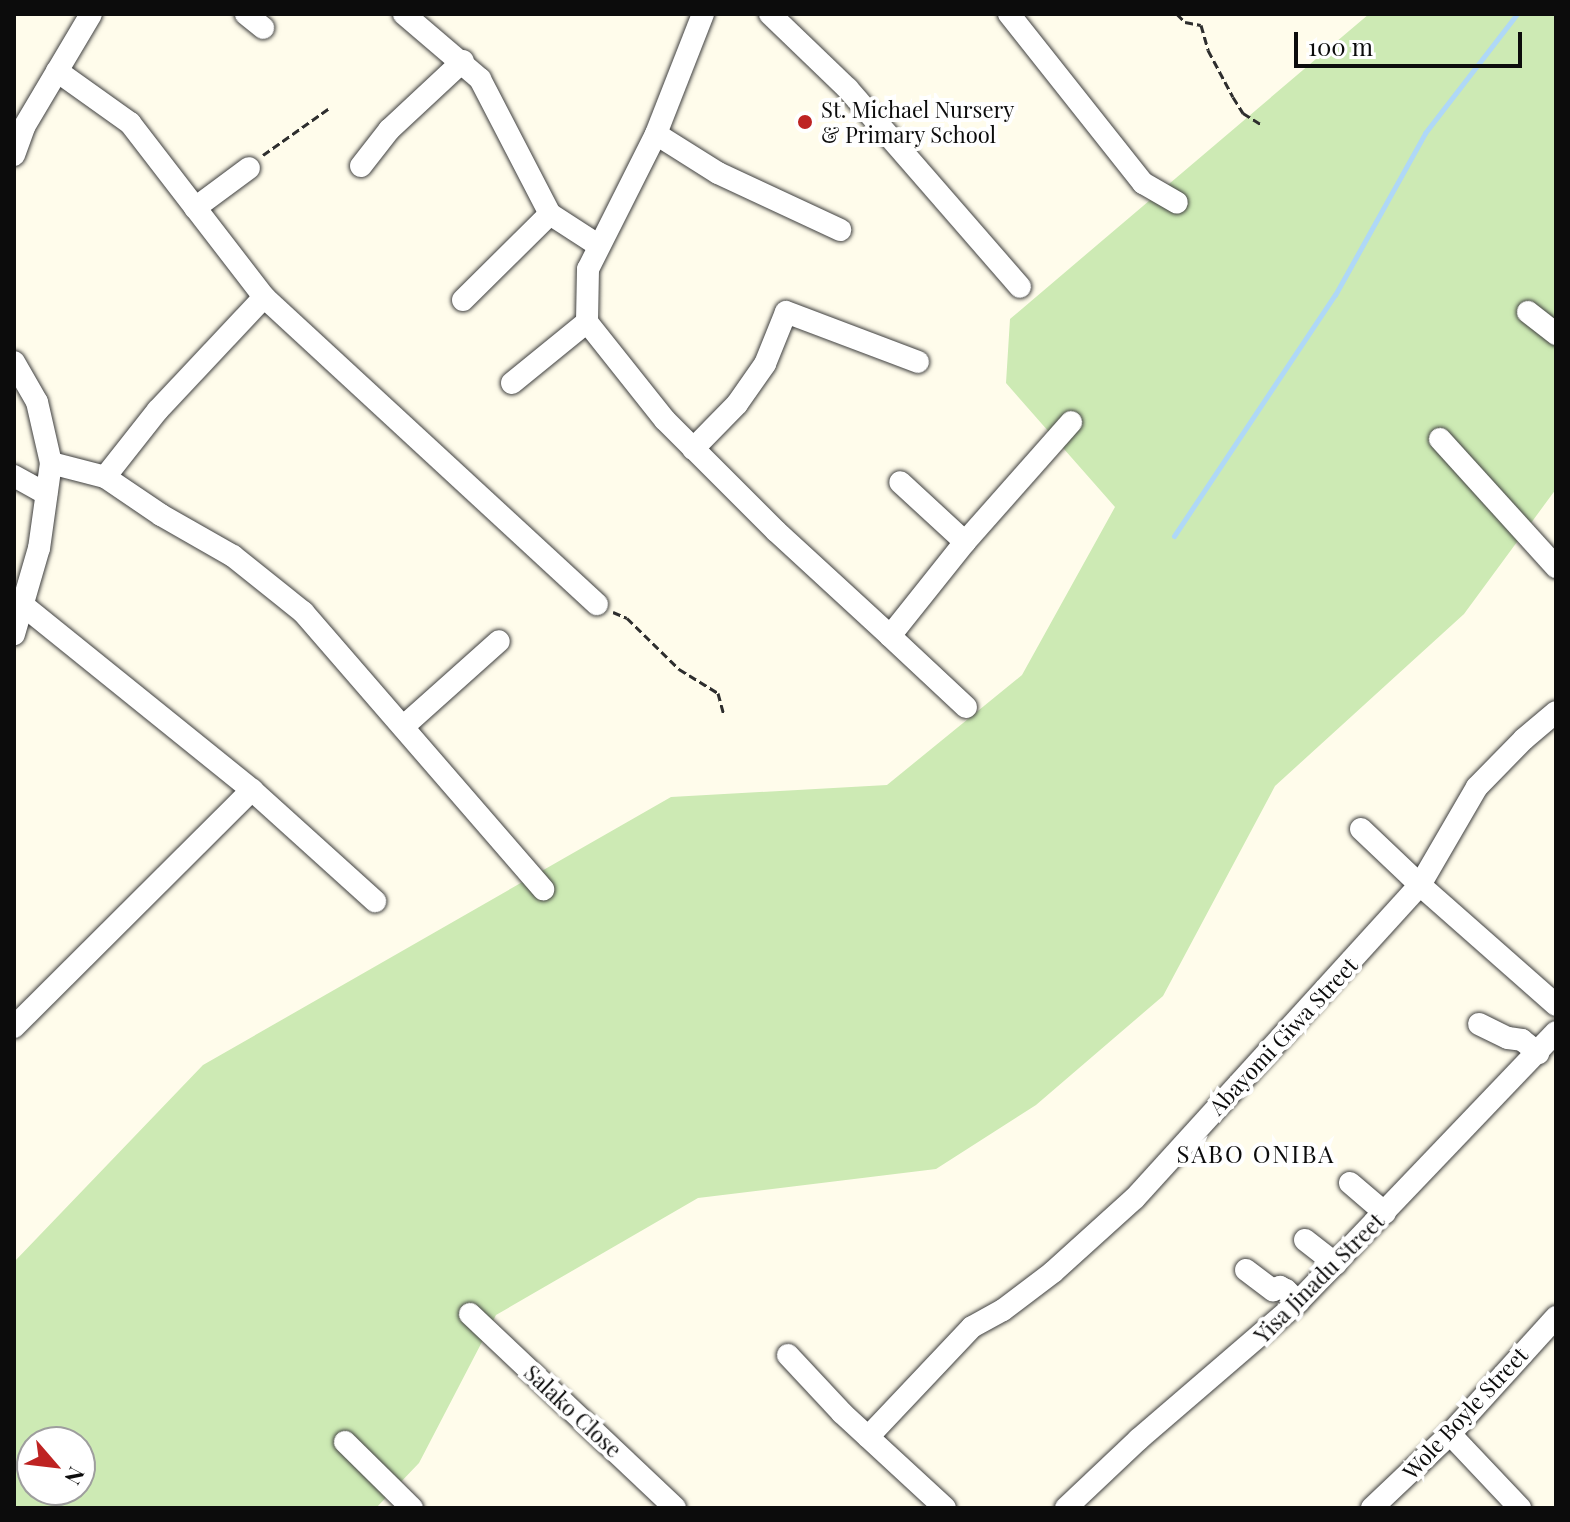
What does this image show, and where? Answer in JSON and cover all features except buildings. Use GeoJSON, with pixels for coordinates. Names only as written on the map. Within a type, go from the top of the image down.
{"type":"FeatureCollection","features":[{"type":"Feature","properties":{"kind":"street"},"geometry":{"type":"LineString","coordinates":[[14,155],[24,127],[91,14]]}},
{"type":"Feature","properties":{"kind":"street"},"geometry":{"type":"LineString","coordinates":[[404,14],[463,61],[480,79],[550,214],[598,245]]}},
{"type":"Feature","properties":{"kind":"street"},"geometry":{"type":"LineString","coordinates":[[703,14],[656,134],[588,269],[587,322],[665,420],[693,449],[966,707]]}},
{"type":"Feature","properties":{"kind":"street"},"geometry":{"type":"LineString","coordinates":[[770,14],[848,89],[1020,287]]}},
{"type":"Feature","properties":{"kind":"street"},"geometry":{"type":"LineString","coordinates":[[1009,14],[1143,183],[1177,203]]}},
{"type":"Feature","properties":{"kind":"street"},"geometry":{"type":"LineString","coordinates":[[361,166],[389,130],[463,61]]}},
{"type":"Feature","properties":{"kind":"street"},"geometry":{"type":"LineString","coordinates":[[57,71],[130,123],[264,297],[597,604]]}},
{"type":"Feature","properties":{"kind":"street"},"geometry":{"type":"LineString","coordinates":[[656,134],[718,173],[840,230]]}},
{"type":"Feature","properties":{"kind":"street"},"geometry":{"type":"LineString","coordinates":[[195,208],[249,168]]}},
{"type":"Feature","properties":{"kind":"street"},"geometry":{"type":"LineString","coordinates":[[463,300],[550,214]]}},
{"type":"Feature","properties":{"kind":"street"},"geometry":{"type":"LineString","coordinates":[[105,477],[158,410],[264,297]]}},
{"type":"Feature","properties":{"kind":"street"},"geometry":{"type":"LineString","coordinates":[[693,449],[737,404],[765,364],[786,312],[918,362]]}},
{"type":"Feature","properties":{"kind":"street"},"geometry":{"type":"LineString","coordinates":[[1528,312],[1556,334]]}},
{"type":"Feature","properties":{"kind":"street"},"geometry":{"type":"LineString","coordinates":[[512,383],[587,322]]}},
{"type":"Feature","properties":{"kind":"street"},"geometry":{"type":"LineString","coordinates":[[14,362],[37,402],[51,463],[39,548],[14,634]]}},
{"type":"Feature","properties":{"kind":"street"},"geometry":{"type":"LineString","coordinates":[[890,636],[965,542],[1071,422]]}},
{"type":"Feature","properties":{"kind":"street"},"geometry":{"type":"LineString","coordinates":[[1440,439],[1556,567]]}},
{"type":"Feature","properties":{"kind":"street"},"geometry":{"type":"LineString","coordinates":[[51,463],[105,477],[161,515],[233,556],[303,612],[543,889]]}},
{"type":"Feature","properties":{"kind":"street"},"geometry":{"type":"LineString","coordinates":[[14,476],[46,494]]}},
{"type":"Feature","properties":{"kind":"street"},"geometry":{"type":"LineString","coordinates":[[900,482],[965,542]]}},
{"type":"Feature","properties":{"kind":"street"},"geometry":{"type":"LineString","coordinates":[[24,606],[252,790],[375,901]]}},
{"type":"Feature","properties":{"kind":"street"},"geometry":{"type":"LineString","coordinates":[[404,726],[499,641]]}},
{"type":"Feature","properties":{"kind":"street","name":"Abayomi Giwa Street"},"geometry":{"type":"LineString","coordinates":[[868,1437],[972,1327],[1003,1310],[1053,1272],[1135,1198],[1420,885],[1477,787],[1524,739],[1556,712]]}},
{"type":"Feature","properties":{"kind":"street"},"geometry":{"type":"LineString","coordinates":[[14,1027],[252,790]]}},
{"type":"Feature","properties":{"kind":"street"},"geometry":{"type":"LineString","coordinates":[[1361,829],[1556,1005]]}},
{"type":"Feature","properties":{"kind":"street"},"geometry":{"type":"LineString","coordinates":[[1479,1024],[1508,1038],[1522,1040],[1538,1053]]}},
{"type":"Feature","properties":{"kind":"street","name":"Yisa Jinadu Street"},"geometry":{"type":"LineString","coordinates":[[1066,1508],[1139,1439],[1298,1302],[1556,1032]]}},
{"type":"Feature","properties":{"kind":"street"},"geometry":{"type":"LineString","coordinates":[[1350,1183],[1385,1213]]}},
{"type":"Feature","properties":{"kind":"street"},"geometry":{"type":"LineString","coordinates":[[1305,1240],[1336,1264]]}},
{"type":"Feature","properties":{"kind":"street"},"geometry":{"type":"LineString","coordinates":[[1246,1270],[1273,1290],[1280,1287],[1286,1290],[1298,1302]]}},
{"type":"Feature","properties":{"kind":"street","name":"Salako Close"},"geometry":{"type":"LineString","coordinates":[[470,1314],[675,1508]]}},
{"type":"Feature","properties":{"kind":"street","name":"Wole Boyle Street"},"geometry":{"type":"LineString","coordinates":[[1372,1508],[1450,1434],[1556,1317]]}},
{"type":"Feature","properties":{"kind":"street"},"geometry":{"type":"LineString","coordinates":[[788,1355],[868,1437],[945,1508]]}},
{"type":"Feature","properties":{"kind":"street"},"geometry":{"type":"LineString","coordinates":[[1450,1434],[1520,1508]]}},
{"type":"Feature","properties":{"kind":"street"},"geometry":{"type":"LineString","coordinates":[[345,1442],[412,1508]]}},
{"type":"Feature","properties":{"kind":"path"},"geometry":{"type":"LineString","coordinates":[[1177,14],[1185,22],[1201,25],[1208,50],[1233,97],[1243,113],[1262,125]]}},
{"type":"Feature","properties":{"kind":"path"},"geometry":{"type":"LineString","coordinates":[[249,168],[280,140],[307,126],[328,109]]}},
{"type":"Feature","properties":{"kind":"path"},"geometry":{"type":"LineString","coordinates":[[597,604],[627,618],[679,669],[718,693],[724,715]]}},
{"type":"Feature","properties":{"kind":"green space"},"geometry":{"type":"Polygon","coordinates":[[[1369,14],[1556,14],[1556,489],[1464,614],[1275,786],[1163,996],[1036,1105],[936,1169],[698,1198],[496,1315],[419,1463],[376,1508],[14,1508],[14,1262],[203,1065],[671,797],[887,785],[1022,675],[1115,507],[1006,383],[1010,319],[1369,14]]]}},
{"type":"Feature","properties":{"kind":"waterway"},"geometry":{"type":"LineString","coordinates":[[1174,536],[1335,295],[1425,133],[1517,14]]}},
{"type":"Feature","properties":{"kind":"place","name":"St. Michael Nursery & Primary School"},"geometry":{"type":"Point","coordinates":[805,122]}},
{"type":"Feature","properties":{"kind":"district","name":"SABO ONIBA"},"geometry":{"type":"Point","coordinates":[1256,1154]}}]}
